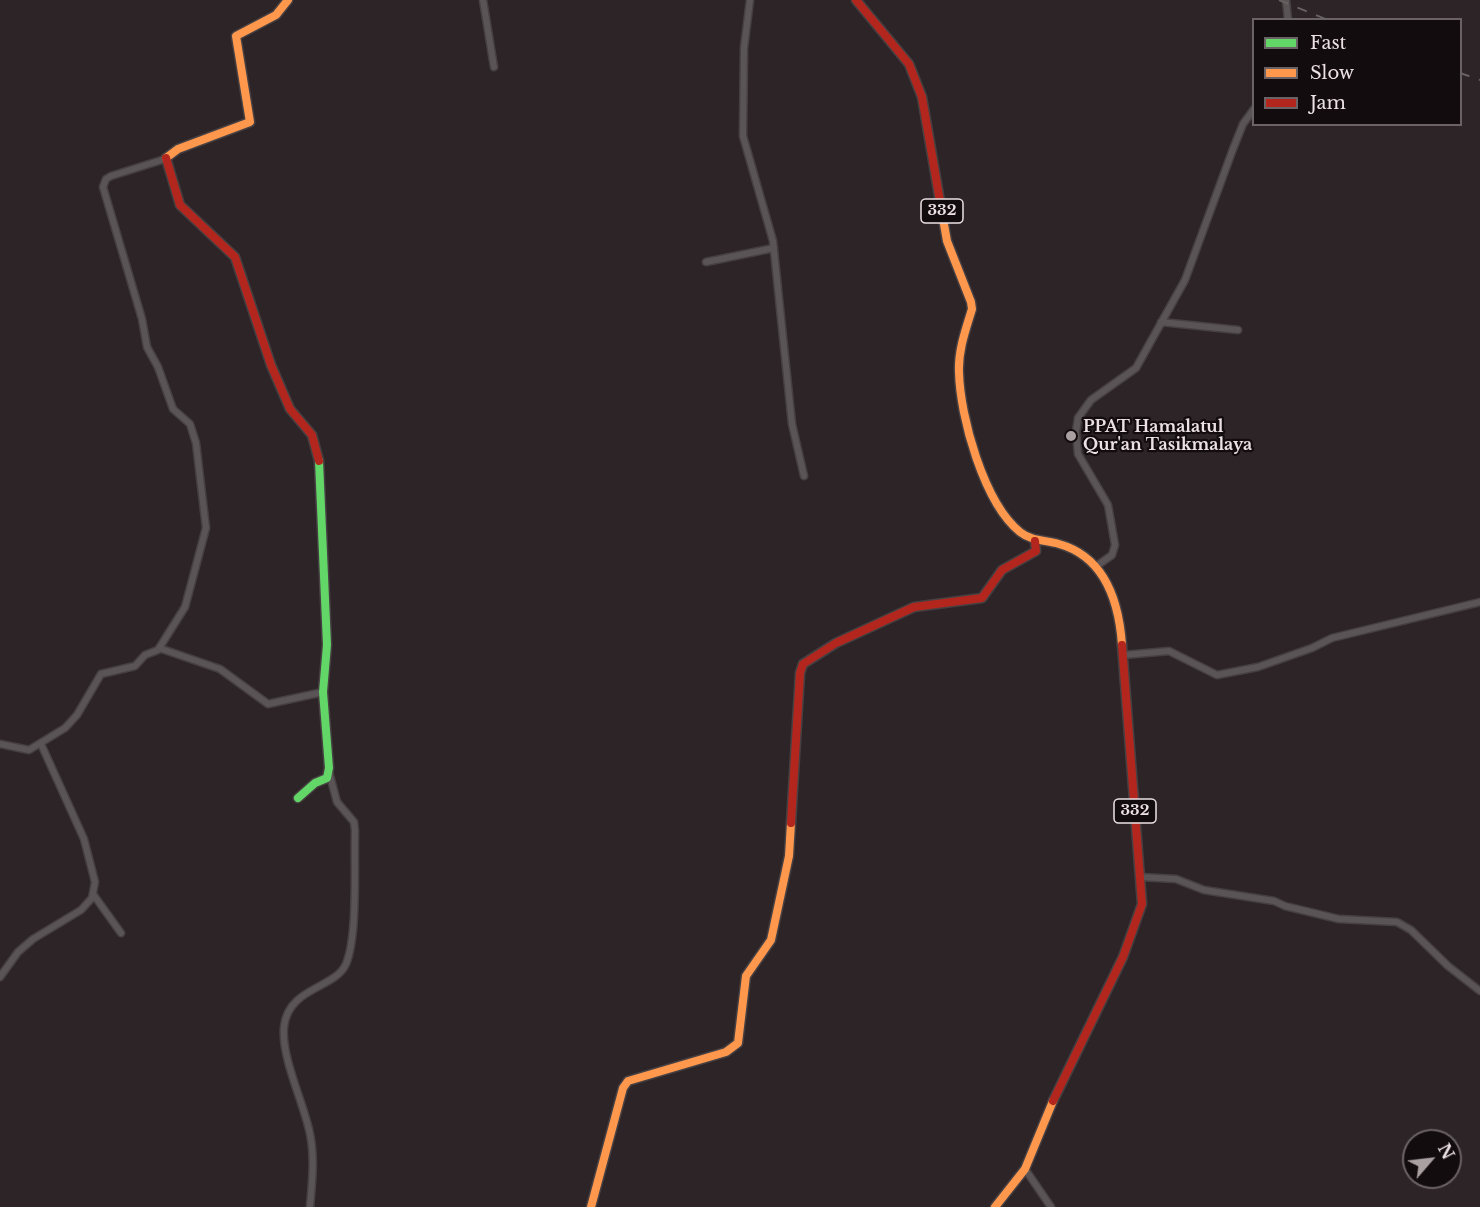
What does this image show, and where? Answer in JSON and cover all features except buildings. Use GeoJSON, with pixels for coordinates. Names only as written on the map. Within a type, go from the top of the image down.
{"type":"FeatureCollection","features":[{"type":"Feature","properties":{"kind":"street"},"geometry":{"type":"LineString","coordinates":[[0,744],[29,750],[65,728],[77,715],[101,674],[135,666],[145,654],[159,648],[185,607],[206,528],[196,443],[190,424],[173,409],[158,367],[147,347],[142,319],[104,187],[106,179],[111,176],[165,159],[178,149],[250,122],[237,36],[276,15],[288,0]]}},
{"type":"Feature","properties":{"kind":"street"},"geometry":{"type":"LineString","coordinates":[[483,0],[494,67]]}},
{"type":"Feature","properties":{"kind":"street"},"geometry":{"type":"LineString","coordinates":[[750,0],[744,48],[743,136],[774,248],[792,424],[804,476]]}},
{"type":"Feature","properties":{"kind":"street","name":"332"},"geometry":{"type":"LineString","coordinates":[[855,0],[909,64],[922,97],[947,241],[971,302],[959,371],[962,401],[971,438],[986,479],[1011,524],[1035,541],[1073,547],[1098,565],[1117,604],[1124,655],[1142,904],[1135,928],[1092,1023],[1044,1119],[1025,1169],[995,1207]]}},
{"type":"Feature","properties":{"kind":"street"},"geometry":{"type":"LineString","coordinates":[[1286,0],[1288,18]]}},
{"type":"Feature","properties":{"kind":"street"},"geometry":{"type":"LineString","coordinates":[[1098,565],[1112,555],[1115,545],[1108,505],[1078,454],[1076,432],[1078,418],[1091,400],[1136,368],[1185,280],[1236,141],[1252,113]]}},
{"type":"Feature","properties":{"kind":"street"},"geometry":{"type":"LineString","coordinates":[[165,159],[180,205],[235,257],[271,365],[290,409],[316,444],[327,645],[323,692],[328,768],[327,778],[315,783],[298,798]]}},
{"type":"Feature","properties":{"kind":"street"},"geometry":{"type":"LineString","coordinates":[[706,262],[774,248]]}},
{"type":"Feature","properties":{"kind":"street"},"geometry":{"type":"LineString","coordinates":[[1161,321],[1238,330]]}},
{"type":"Feature","properties":{"kind":"street"},"geometry":{"type":"LineString","coordinates":[[591,1207],[623,1088],[628,1081],[726,1052],[738,1043],[746,975],[771,940],[789,856],[803,664],[836,643],[914,608],[982,598],[988,593],[1002,570],[1036,551],[1035,541]]}},
{"type":"Feature","properties":{"kind":"street"},"geometry":{"type":"LineString","coordinates":[[1124,655],[1169,651],[1217,675],[1225,674],[1258,667],[1312,648],[1332,638],[1480,602]]}},
{"type":"Feature","properties":{"kind":"street"},"geometry":{"type":"LineString","coordinates":[[159,648],[220,669],[268,704],[323,692]]}},
{"type":"Feature","properties":{"kind":"street"},"geometry":{"type":"LineString","coordinates":[[0,977],[18,952],[33,939],[81,910],[92,898],[95,882],[84,838],[41,744]]}},
{"type":"Feature","properties":{"kind":"street"},"geometry":{"type":"LineString","coordinates":[[310,1207],[312,1142],[286,1048],[284,1028],[298,999],[338,974],[347,961],[353,914],[355,831],[354,822],[337,802],[328,768]]}},
{"type":"Feature","properties":{"kind":"street"},"geometry":{"type":"LineString","coordinates":[[1140,878],[1176,879],[1204,890],[1274,901],[1285,906],[1339,919],[1397,922],[1411,930],[1448,966],[1480,991]]}},
{"type":"Feature","properties":{"kind":"street"},"geometry":{"type":"LineString","coordinates":[[92,893],[121,933]]}},
{"type":"Feature","properties":{"kind":"street"},"geometry":{"type":"LineString","coordinates":[[1025,1169],[1051,1207]]}},
{"type":"Feature","properties":{"kind":"railway"},"geometry":{"type":"LineString","coordinates":[[1279,0],[1323,18]]}},
{"type":"Feature","properties":{"kind":"railway"},"geometry":{"type":"LineString","coordinates":[[1462,74],[1480,80]]}},
{"type":"Feature","properties":{"kind":"traffic: fast"},"geometry":{"type":"LineString","coordinates":[[298,798],[315,783],[327,778],[329,768],[323,692],[327,645],[319,461]]}},
{"type":"Feature","properties":{"kind":"traffic: slow"},"geometry":{"type":"LineString","coordinates":[[166,158],[178,149],[250,122],[236,36],[276,15],[288,0]]}},
{"type":"Feature","properties":{"kind":"traffic: slow"},"geometry":{"type":"LineString","coordinates":[[942,213],[947,241],[971,302],[972,309],[960,356],[960,391],[969,435],[985,480],[1007,519],[1020,532],[1029,537],[1075,550],[1098,570],[1113,598],[1122,645]]}},
{"type":"Feature","properties":{"kind":"traffic: slow"},"geometry":{"type":"LineString","coordinates":[[591,1207],[623,1088],[628,1081],[726,1052],[738,1043],[746,976],[771,940],[789,856],[791,823]]}},
{"type":"Feature","properties":{"kind":"traffic: slow"},"geometry":{"type":"LineString","coordinates":[[995,1207],[1025,1169],[1053,1101]]}},
{"type":"Feature","properties":{"kind":"traffic: jam"},"geometry":{"type":"LineString","coordinates":[[856,0],[909,64],[922,97],[942,213]]}},
{"type":"Feature","properties":{"kind":"traffic: jam"},"geometry":{"type":"LineString","coordinates":[[166,158],[180,205],[235,257],[271,365],[290,409],[312,435],[319,461]]}},
{"type":"Feature","properties":{"kind":"traffic: jam"},"geometry":{"type":"LineString","coordinates":[[791,823],[800,673],[803,664],[836,643],[914,607],[982,598],[1002,570],[1036,551],[1035,541]]}},
{"type":"Feature","properties":{"kind":"traffic: jam"},"geometry":{"type":"LineString","coordinates":[[1053,1101],[1123,957],[1142,904],[1122,645]]}},
{"type":"Feature","properties":{"kind":"place","name":"PPAT Hamalatul Qur'an Tasikmalaya"},"geometry":{"type":"Point","coordinates":[1071,436]}}]}
